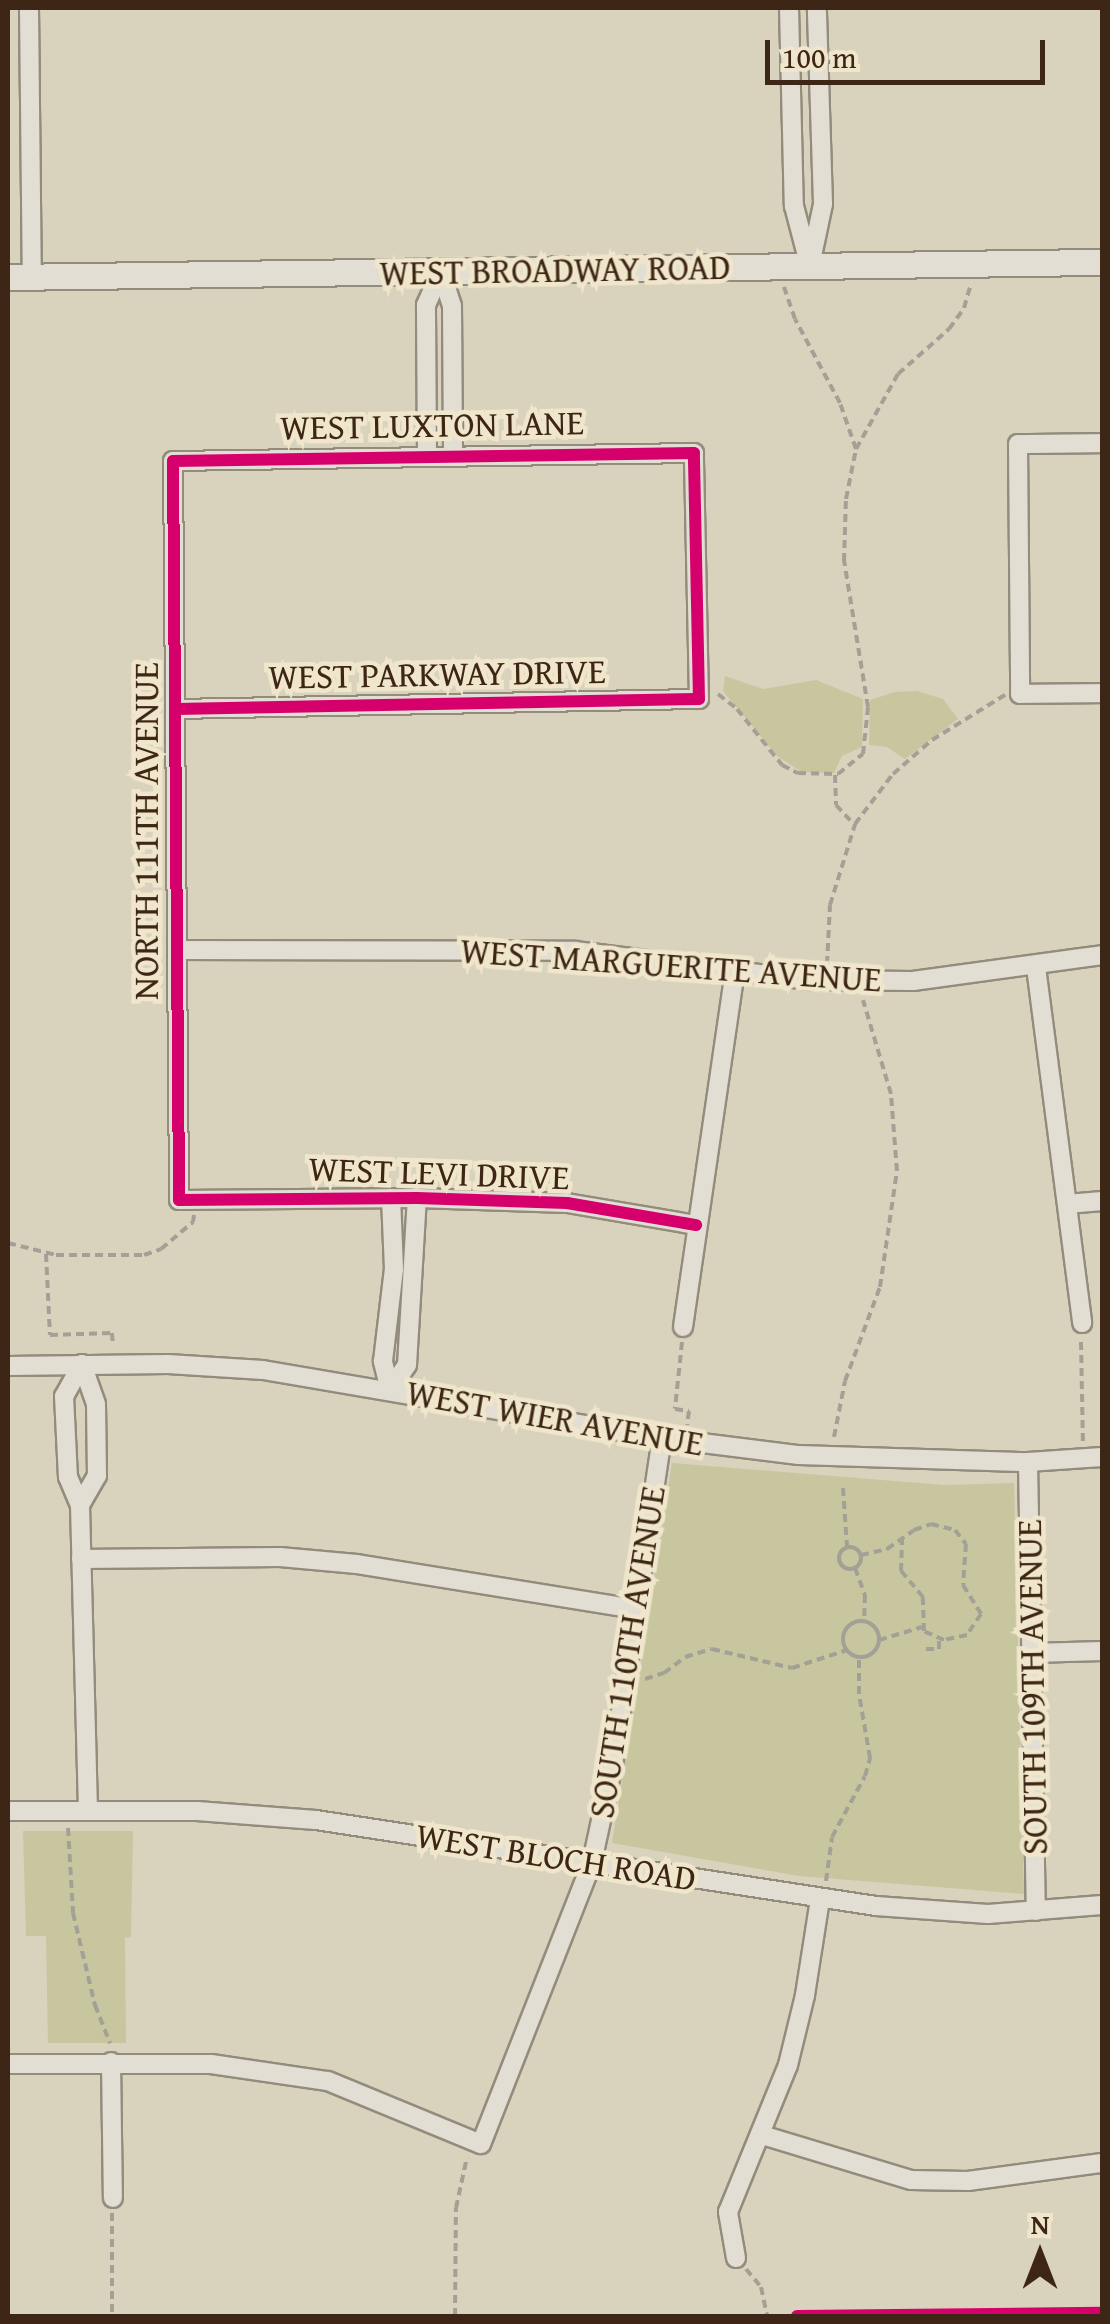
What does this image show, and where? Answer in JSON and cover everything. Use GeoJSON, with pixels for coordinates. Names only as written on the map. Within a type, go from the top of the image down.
{"type":"FeatureCollection","features":[{"type":"Feature","properties":{"kind":"main road","name":"WEST BROADWAY ROAD"},"geometry":{"type":"LineString","coordinates":[[20,277],[1102,262]]}},
{"type":"Feature","properties":{"kind":"street"},"geometry":{"type":"LineString","coordinates":[[20,277],[29,8]]}},
{"type":"Feature","properties":{"kind":"street"},"geometry":{"type":"LineString","coordinates":[[789,8],[794,206],[810,266]]}},
{"type":"Feature","properties":{"kind":"street"},"geometry":{"type":"LineString","coordinates":[[810,266],[823,204],[817,8]]}},
{"type":"Feature","properties":{"kind":"street"},"geometry":{"type":"LineString","coordinates":[[440,272],[452,306],[453,454]]}},
{"type":"Feature","properties":{"kind":"street"},"geometry":{"type":"LineString","coordinates":[[427,454],[426,305],[440,272]]}},
{"type":"Feature","properties":{"kind":"street"},"geometry":{"type":"LineString","coordinates":[[1102,442],[1018,444],[1020,694],[1102,693]]}},
{"type":"Feature","properties":{"kind":"street","name":"WEST LUXTON LANE"},"geometry":{"type":"LineString","coordinates":[[174,461],[427,454],[694,454],[700,700]]}},
{"type":"Feature","properties":{"kind":"street","name":"NORTH 111TH AVENUE"},"geometry":{"type":"LineString","coordinates":[[174,461],[177,950],[187,1200]]}},
{"type":"Feature","properties":{"kind":"street","name":"WEST PARKWAY DRIVE"},"geometry":{"type":"LineString","coordinates":[[176,709],[700,700]]}},
{"type":"Feature","properties":{"kind":"street","name":"WEST MARGUERITE AVENUE"},"geometry":{"type":"LineString","coordinates":[[177,950],[575,951],[829,980],[913,981],[1102,955]]}},
{"type":"Feature","properties":{"kind":"street"},"geometry":{"type":"LineString","coordinates":[[1036,967],[1082,1323]]}},
{"type":"Feature","properties":{"kind":"street"},"geometry":{"type":"LineString","coordinates":[[683,1327],[735,971]]}},
{"type":"Feature","properties":{"kind":"street"},"geometry":{"type":"LineString","coordinates":[[390,1390],[383,1361],[394,1268],[391,1198]]}},
{"type":"Feature","properties":{"kind":"street"},"geometry":{"type":"LineString","coordinates":[[390,1390],[408,1365],[419,1230],[417,1198]]}},
{"type":"Feature","properties":{"kind":"street","name":"WEST LEVI DRIVE"},"geometry":{"type":"LineString","coordinates":[[187,1200],[417,1198],[567,1204],[696,1225]]}},
{"type":"Feature","properties":{"kind":"street"},"geometry":{"type":"LineString","coordinates":[[1067,1204],[1102,1201]]}},
{"type":"Feature","properties":{"kind":"street"},"geometry":{"type":"LineString","coordinates":[[80,1505],[97,1476],[96,1404],[82,1364]]}},
{"type":"Feature","properties":{"kind":"street"},"geometry":{"type":"LineString","coordinates":[[82,1364],[64,1396],[68,1478],[80,1505],[88,1810]]}},
{"type":"Feature","properties":{"kind":"street","name":"WEST WIER AVENUE"},"geometry":{"type":"LineString","coordinates":[[8,1366],[218,1366],[390,1390],[662,1438],[833,1457],[1028,1462],[1093,1458]]}},
{"type":"Feature","properties":{"kind":"street","name":"SOUTH 110TH AVENUE"},"geometry":{"type":"LineString","coordinates":[[481,2144],[592,1862],[626,1678],[662,1438]]}},
{"type":"Feature","properties":{"kind":"street","name":"SOUTH 109TH AVENUE"},"geometry":{"type":"LineString","coordinates":[[1028,1462],[1036,1912]]}},
{"type":"Feature","properties":{"kind":"street"},"geometry":{"type":"LineString","coordinates":[[81,1559],[206,1556],[338,1562],[636,1609]]}},
{"type":"Feature","properties":{"kind":"street"},"geometry":{"type":"LineString","coordinates":[[1032,1653],[1102,1651]]}},
{"type":"Feature","properties":{"kind":"street","name":"WEST BLOCH ROAD"},"geometry":{"type":"LineString","coordinates":[[8,1811],[197,1811],[316,1820],[592,1862],[822,1891],[928,1910],[1036,1912],[1102,1906]]}},
{"type":"Feature","properties":{"kind":"street"},"geometry":{"type":"LineString","coordinates":[[736,2258],[728,2212],[762,2135],[799,2026],[822,1891]]}},
{"type":"Feature","properties":{"kind":"street"},"geometry":{"type":"LineString","coordinates":[[111,2062],[114,2198]]}},
{"type":"Feature","properties":{"kind":"street"},"geometry":{"type":"LineString","coordinates":[[8,2064],[211,2064],[328,2081],[481,2144]]}},
{"type":"Feature","properties":{"kind":"street"},"geometry":{"type":"LineString","coordinates":[[762,2135],[911,2180],[968,2182],[1102,2164]]}},
{"type":"Feature","properties":{"kind":"path"},"geometry":{"type":"LineString","coordinates":[[700,700],[720,694],[782,765],[814,777],[835,775],[862,754],[868,726],[844,560],[846,498],[856,449],[898,374],[948,330],[964,308],[972,264]]}},
{"type":"Feature","properties":{"kind":"path"},"geometry":{"type":"LineString","coordinates":[[782,267],[785,296],[840,403],[856,449]]}},
{"type":"Feature","properties":{"kind":"path"},"geometry":{"type":"LineString","coordinates":[[829,980],[826,930],[830,905],[855,824],[893,774],[932,740],[1000,695],[1020,694]]}},
{"type":"Feature","properties":{"kind":"path"},"geometry":{"type":"LineString","coordinates":[[835,775],[836,805],[855,824]]}},
{"type":"Feature","properties":{"kind":"path"},"geometry":{"type":"LineString","coordinates":[[833,1457],[838,1406],[880,1287],[897,1172],[894,1108],[866,1022],[862,980]]}},
{"type":"Feature","properties":{"kind":"path"},"geometry":{"type":"LineString","coordinates":[[8,1242],[46,1254],[144,1256],[161,1249],[193,1222],[187,1200]]}},
{"type":"Feature","properties":{"kind":"path"},"geometry":{"type":"LineString","coordinates":[[46,1254],[50,1334],[112,1333],[113,1364]]}},
{"type":"Feature","properties":{"kind":"path"},"geometry":{"type":"LineString","coordinates":[[1082,1323],[1079,1366],[1093,1458]]}},
{"type":"Feature","properties":{"kind":"path"},"geometry":{"type":"LineString","coordinates":[[683,1327],[675,1409],[690,1410],[688,1420]]}},
{"type":"Feature","properties":{"kind":"path"},"geometry":{"type":"LineString","coordinates":[[843,1488],[847,1547],[839,1555],[840,1562],[848,1569],[855,1568]]}},
{"type":"Feature","properties":{"kind":"path"},"geometry":{"type":"LineString","coordinates":[[861,1555],[887,1549],[914,1530],[937,1523],[964,1540],[961,1580],[981,1616],[960,1639],[939,1639],[926,1634],[923,1597],[904,1580],[902,1540]]}},
{"type":"Feature","properties":{"kind":"path"},"geometry":{"type":"LineString","coordinates":[[847,1547],[858,1549],[861,1555]]}},
{"type":"Feature","properties":{"kind":"path"},"geometry":{"type":"LineString","coordinates":[[887,1549],[901,1558]]}},
{"type":"Feature","properties":{"kind":"path"},"geometry":{"type":"LineString","coordinates":[[861,1555],[855,1568],[866,1595],[864,1621]]}},
{"type":"Feature","properties":{"kind":"path"},"geometry":{"type":"LineString","coordinates":[[626,1678],[650,1678],[685,1657],[712,1649],[792,1668],[847,1650],[859,1656],[871,1653],[878,1640],[876,1630],[864,1621]]}},
{"type":"Feature","properties":{"kind":"path"},"geometry":{"type":"LineString","coordinates":[[847,1650],[845,1630],[864,1621]]}},
{"type":"Feature","properties":{"kind":"path"},"geometry":{"type":"LineString","coordinates":[[878,1640],[923,1626]]}},
{"type":"Feature","properties":{"kind":"path"},"geometry":{"type":"LineString","coordinates":[[926,1649],[939,1649],[939,1639]]}},
{"type":"Feature","properties":{"kind":"path"},"geometry":{"type":"LineString","coordinates":[[822,1891],[832,1837],[865,1776],[870,1758],[859,1694],[859,1656]]}},
{"type":"Feature","properties":{"kind":"path"},"geometry":{"type":"LineString","coordinates":[[64,1810],[74,1913],[111,2047],[86,2047],[86,2062]]}},
{"type":"Feature","properties":{"kind":"path"},"geometry":{"type":"LineString","coordinates":[[454,2316],[456,2208],[468,2153],[481,2144]]}},
{"type":"Feature","properties":{"kind":"path"},"geometry":{"type":"LineString","coordinates":[[112,2316],[109,2241],[114,2198]]}},
{"type":"Feature","properties":{"kind":"path"},"geometry":{"type":"LineString","coordinates":[[736,2258],[761,2287],[767,2316]]}},
{"type":"Feature","properties":{"kind":"shaded area"},"geometry":{"type":"Polygon","coordinates":[[[725,676],[763,689],[816,680],[863,699],[862,747],[842,756],[834,773],[802,772],[777,756],[723,691],[725,676]]]}},
{"type":"Feature","properties":{"kind":"shaded area"},"geometry":{"type":"Polygon","coordinates":[[[917,691],[943,699],[958,719],[905,759],[887,747],[869,745],[870,700],[895,692],[917,691]]]}},
{"type":"Feature","properties":{"kind":"shaded area"},"geometry":{"type":"Polygon","coordinates":[[[672,1463],[944,1485],[1014,1483],[1024,1894],[799,1876],[612,1843],[672,1463]]]}},
{"type":"Feature","properties":{"kind":"shaded area"},"geometry":{"type":"Polygon","coordinates":[[[23,1831],[133,1831],[131,1937],[125,1938],[126,2043],[48,2043],[46,1936],[26,1936],[23,1831]]]}},
{"type":"Feature","properties":{"kind":"cycle path"},"geometry":{"type":"LineString","coordinates":[[176,709],[699,699],[694,453],[173,461],[179,1200],[417,1198],[567,1203],[696,1225]]}},
{"type":"Feature","properties":{"kind":"cycle path"},"geometry":{"type":"LineString","coordinates":[[797,2316],[1102,2313]]}}]}
